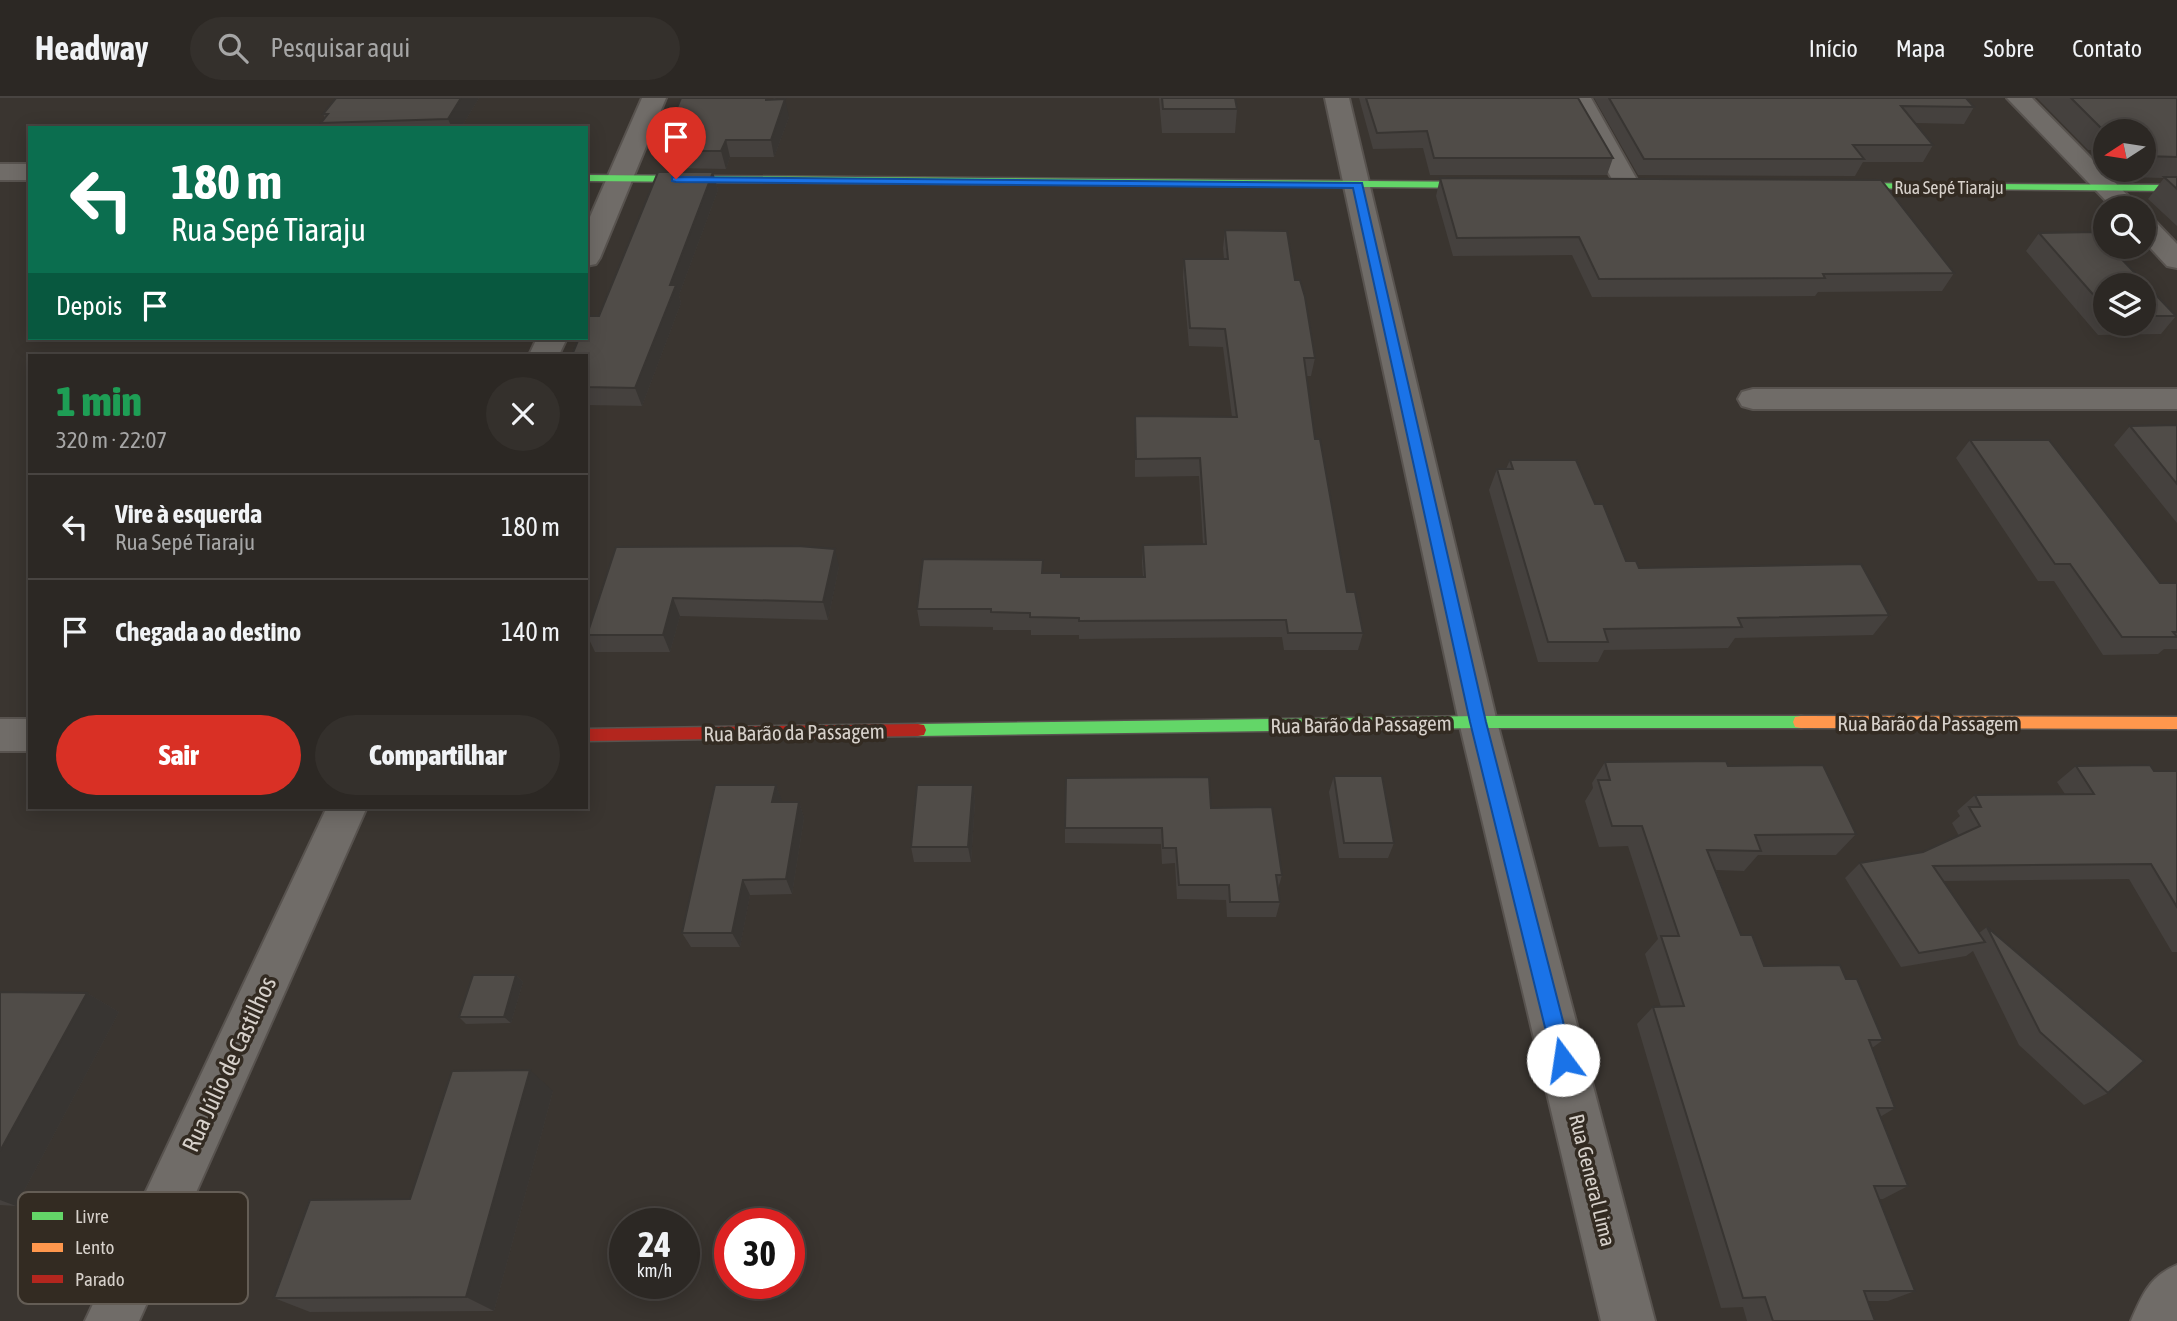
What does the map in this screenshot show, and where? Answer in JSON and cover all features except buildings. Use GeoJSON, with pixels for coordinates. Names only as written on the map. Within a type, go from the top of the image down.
{"type":"FeatureCollection","features":[{"type":"Feature","properties":{"kind":"street"},"geometry":{"type":"LineString","coordinates":[[588,253],[654,98]]}},
{"type":"Feature","properties":{"kind":"street","name":"Rua General Lima"},"geometry":{"type":"LineString","coordinates":[[1337,98],[1478,722],[1628,1321]]}},
{"type":"Feature","properties":{"kind":"street"},"geometry":{"type":"LineString","coordinates":[[1579,98],[1627,185]]}},
{"type":"Feature","properties":{"kind":"street"},"geometry":{"type":"LineString","coordinates":[[2019,98],[2116,196]]}},
{"type":"Feature","properties":{"kind":"street"},"geometry":{"type":"LineString","coordinates":[[0,172],[28,172]]}},
{"type":"Feature","properties":{"kind":"street"},"geometry":{"type":"LineString","coordinates":[[588,178],[1506,185]]}},
{"type":"Feature","properties":{"kind":"street","name":"Rua Sepé Tiaraju"},"geometry":{"type":"LineString","coordinates":[[1819,186],[2177,187]]}},
{"type":"Feature","properties":{"kind":"street"},"geometry":{"type":"LineString","coordinates":[[2156,238],[2177,260]]}},
{"type":"Feature","properties":{"kind":"street"},"geometry":{"type":"LineString","coordinates":[[1753,399],[2177,399]]}},
{"type":"Feature","properties":{"kind":"street","name":"Rua Barão da Passagem"},"geometry":{"type":"LineString","coordinates":[[588,735],[1478,722],[2177,723]]}},
{"type":"Feature","properties":{"kind":"street"},"geometry":{"type":"LineString","coordinates":[[0,735],[28,736]]}},
{"type":"Feature","properties":{"kind":"street","name":"Rua Júlio de Castilhos"},"geometry":{"type":"LineString","coordinates":[[171,1192],[346,809]]}},
{"type":"Feature","properties":{"kind":"street"},"geometry":{"type":"LineString","coordinates":[[2158,1321],[2177,1291]]}},
{"type":"Feature","properties":{"kind":"street","name":"Rua Júlio de Castilhos"},"geometry":{"type":"LineString","coordinates":[[112,1321],[120,1304]]}},
{"type":"Feature","properties":{"kind":"traffic: fast"},"geometry":{"type":"LineString","coordinates":[[588,178],[1491,185]]}},
{"type":"Feature","properties":{"kind":"traffic: fast"},"geometry":{"type":"LineString","coordinates":[[1834,186],[2177,188]]}},
{"type":"Feature","properties":{"kind":"traffic: fast"},"geometry":{"type":"LineString","coordinates":[[918,730],[1478,722],[1801,722]]}},
{"type":"Feature","properties":{"kind":"traffic: slow"},"geometry":{"type":"LineString","coordinates":[[1801,722],[2177,723]]}},
{"type":"Feature","properties":{"kind":"traffic: jam"},"geometry":{"type":"LineString","coordinates":[[588,735],[918,730]]}},
{"type":"Feature","properties":{"kind":"route"},"geometry":{"type":"LineString","coordinates":[[676,179],[1358,185],[1478,722],[1563,1060]]}}]}
